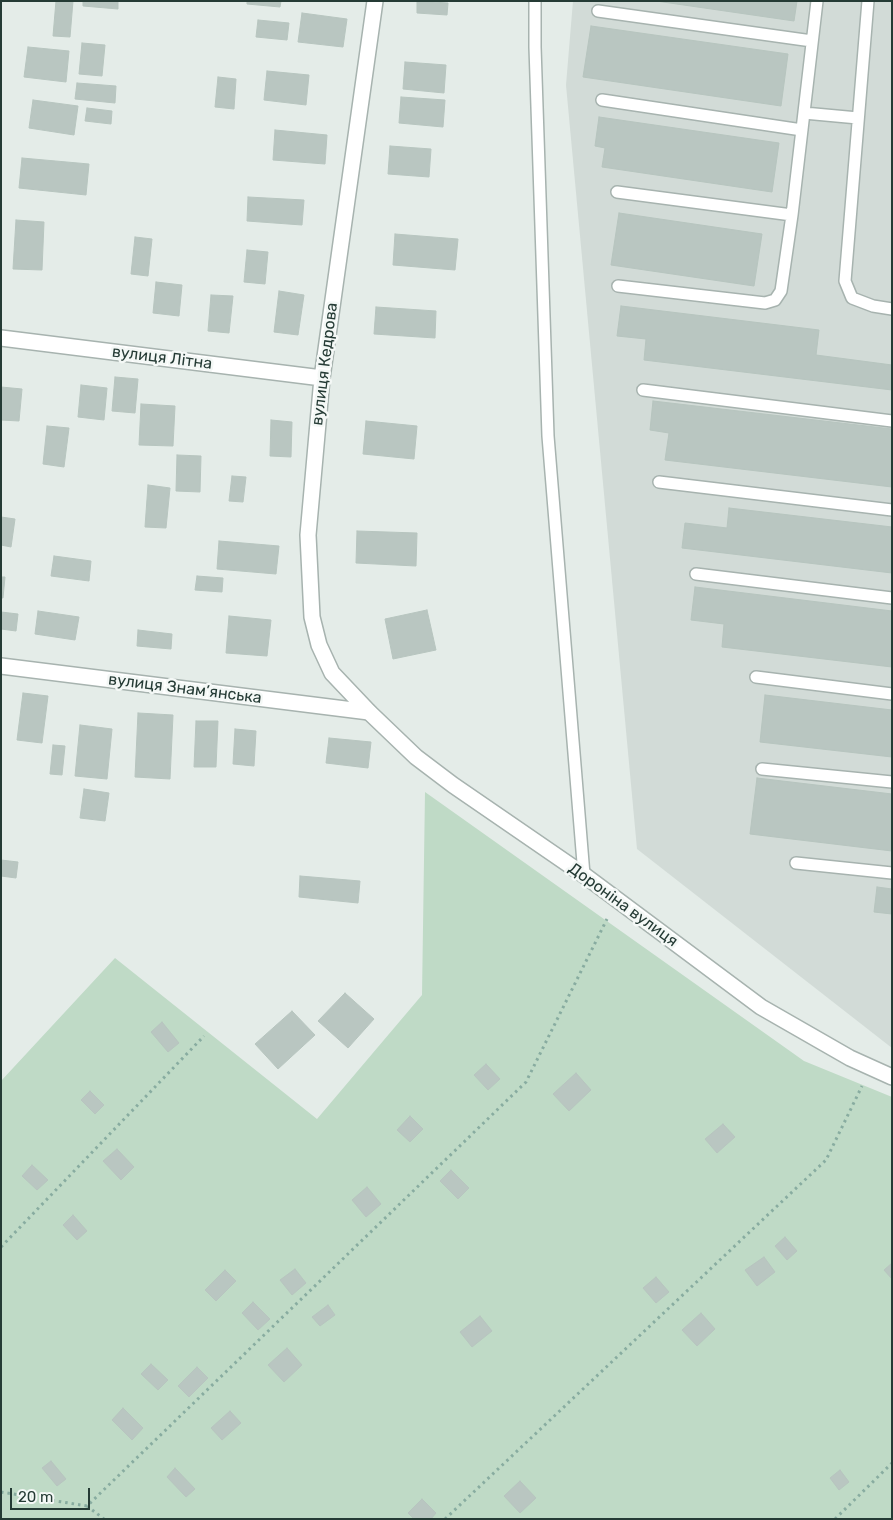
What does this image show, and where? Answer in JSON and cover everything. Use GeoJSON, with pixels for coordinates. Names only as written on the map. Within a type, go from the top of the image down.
{"type":"FeatureCollection","features":[{"type":"Feature","properties":{"kind":"street","name":"вулиця Кедрова"},"geometry":{"type":"LineString","coordinates":[[369,712],[332,673],[319,645],[312,617],[308,535],[322,378],[375,1]]}},
{"type":"Feature","properties":{"kind":"street","name":"вулиця Літна"},"geometry":{"type":"LineString","coordinates":[[1,338],[322,378]]}},
{"type":"Feature","properties":{"kind":"street","name":"вулиця Знам’янська"},"geometry":{"type":"LineString","coordinates":[[1,666],[369,712]]}},
{"type":"Feature","properties":{"kind":"street","name":"Дороніна вулиця"},"geometry":{"type":"LineString","coordinates":[[369,712],[416,757],[453,786],[584,876],[762,1007],[850,1058],[892,1077]]}},
{"type":"Feature","properties":{"kind":"lane"},"geometry":{"type":"LineString","coordinates":[[535,1],[534,47],[548,436],[584,876]]}},
{"type":"Feature","properties":{"kind":"lane"},"geometry":{"type":"LineString","coordinates":[[618,286],[765,303],[775,300],[781,291],[792,215],[817,1]]}},
{"type":"Feature","properties":{"kind":"lane"},"geometry":{"type":"LineString","coordinates":[[868,1],[845,281],[852,298],[872,306],[892,309]]}},
{"type":"Feature","properties":{"kind":"lane"},"geometry":{"type":"LineString","coordinates":[[598,12],[812,41]]}},
{"type":"Feature","properties":{"kind":"lane"},"geometry":{"type":"LineString","coordinates":[[602,100],[802,130]]}},
{"type":"Feature","properties":{"kind":"lane"},"geometry":{"type":"LineString","coordinates":[[804,113],[858,118]]}},
{"type":"Feature","properties":{"kind":"lane"},"geometry":{"type":"LineString","coordinates":[[617,192],[792,215]]}},
{"type":"Feature","properties":{"kind":"lane"},"geometry":{"type":"LineString","coordinates":[[644,390],[892,421]]}},
{"type":"Feature","properties":{"kind":"lane"},"geometry":{"type":"LineString","coordinates":[[659,482],[892,510]]}},
{"type":"Feature","properties":{"kind":"lane"},"geometry":{"type":"LineString","coordinates":[[696,574],[892,598]]}},
{"type":"Feature","properties":{"kind":"lane"},"geometry":{"type":"LineString","coordinates":[[756,677],[892,694]]}},
{"type":"Feature","properties":{"kind":"lane"},"geometry":{"type":"LineString","coordinates":[[762,769],[892,782]]}},
{"type":"Feature","properties":{"kind":"lane"},"geometry":{"type":"LineString","coordinates":[[796,863],[892,873]]}},
{"type":"Feature","properties":{"kind":"path"},"geometry":{"type":"LineString","coordinates":[[87,1506],[526,1082],[617,900]]}},
{"type":"Feature","properties":{"kind":"path"},"geometry":{"type":"LineString","coordinates":[[1,1247],[204,1036]]}},
{"type":"Feature","properties":{"kind":"path"},"geometry":{"type":"LineString","coordinates":[[445,1519],[826,1160],[871,1068]]}},
{"type":"Feature","properties":{"kind":"path"},"geometry":{"type":"LineString","coordinates":[[835,1519],[892,1463]]}},
{"type":"Feature","properties":{"kind":"path"},"geometry":{"type":"LineString","coordinates":[[1,1492],[87,1506],[104,1519]]}},
{"type":"Feature","properties":{"kind":"shaded area"},"geometry":{"type":"Polygon","coordinates":[[[573,1],[892,1],[892,1048],[637,849],[566,85],[573,1]]]}},
{"type":"Feature","properties":{"kind":"green space"},"geometry":{"type":"Polygon","coordinates":[[[425,792],[804,1061],[892,1097],[892,1519],[1,1519],[1,1081],[115,958],[317,1119],[422,995],[425,792]]]}},
{"type":"Feature","properties":{"kind":"building"},"geometry":{"type":"Polygon","coordinates":[[[56,1],[73,1],[70,37],[53,36],[56,1]]]}},
{"type":"Feature","properties":{"kind":"building"},"geometry":{"type":"Polygon","coordinates":[[[83,1],[118,1],[118,9],[83,6],[83,1]]]}},
{"type":"Feature","properties":{"kind":"building"},"geometry":{"type":"Polygon","coordinates":[[[247,1],[281,1],[280,7],[247,4],[247,1]]]}},
{"type":"Feature","properties":{"kind":"building"},"geometry":{"type":"Polygon","coordinates":[[[417,1],[448,3],[447,15],[417,13],[417,1]]]}},
{"type":"Feature","properties":{"kind":"building"},"geometry":{"type":"Polygon","coordinates":[[[656,1],[797,1],[794,21],[656,1]]]}},
{"type":"Feature","properties":{"kind":"building"},"geometry":{"type":"Polygon","coordinates":[[[302,13],[347,19],[343,47],[298,42],[302,13]]]}},
{"type":"Feature","properties":{"kind":"building"},"geometry":{"type":"Polygon","coordinates":[[[258,20],[289,23],[287,40],[256,37],[258,20]]]}},
{"type":"Feature","properties":{"kind":"building"},"geometry":{"type":"Polygon","coordinates":[[[591,26],[788,54],[781,106],[583,77],[591,26]]]}},
{"type":"Feature","properties":{"kind":"building"},"geometry":{"type":"Polygon","coordinates":[[[82,43],[105,45],[102,76],[79,74],[82,43]]]}},
{"type":"Feature","properties":{"kind":"building"},"geometry":{"type":"Polygon","coordinates":[[[28,47],[69,51],[66,82],[24,77],[28,47]]]}},
{"type":"Feature","properties":{"kind":"building"},"geometry":{"type":"Polygon","coordinates":[[[405,62],[446,65],[444,93],[403,89],[405,62]]]}},
{"type":"Feature","properties":{"kind":"building"},"geometry":{"type":"Polygon","coordinates":[[[267,71],[309,75],[306,105],[264,100],[267,71]]]}},
{"type":"Feature","properties":{"kind":"building"},"geometry":{"type":"Polygon","coordinates":[[[218,77],[236,79],[234,109],[215,107],[218,77]]]}},
{"type":"Feature","properties":{"kind":"building"},"geometry":{"type":"Polygon","coordinates":[[[77,83],[116,86],[115,103],[75,99],[77,83]]]}},
{"type":"Feature","properties":{"kind":"building"},"geometry":{"type":"Polygon","coordinates":[[[401,97],[445,100],[443,127],[399,123],[401,97]]]}},
{"type":"Feature","properties":{"kind":"building"},"geometry":{"type":"Polygon","coordinates":[[[33,100],[78,106],[74,135],[29,128],[33,100]]]}},
{"type":"Feature","properties":{"kind":"building"},"geometry":{"type":"Polygon","coordinates":[[[87,108],[112,111],[111,124],[85,121],[87,108]]]}},
{"type":"Feature","properties":{"kind":"building"},"geometry":{"type":"Polygon","coordinates":[[[599,117],[779,143],[772,192],[602,167],[605,148],[595,146],[599,117]]]}},
{"type":"Feature","properties":{"kind":"building"},"geometry":{"type":"Polygon","coordinates":[[[275,130],[327,135],[325,164],[273,160],[275,130]]]}},
{"type":"Feature","properties":{"kind":"building"},"geometry":{"type":"Polygon","coordinates":[[[390,146],[431,149],[429,177],[388,174],[390,146]]]}},
{"type":"Feature","properties":{"kind":"building"},"geometry":{"type":"Polygon","coordinates":[[[22,158],[89,164],[86,195],[19,188],[22,158]]]}},
{"type":"Feature","properties":{"kind":"building"},"geometry":{"type":"Polygon","coordinates":[[[248,197],[304,200],[302,225],[247,221],[248,197]]]}},
{"type":"Feature","properties":{"kind":"building"},"geometry":{"type":"Polygon","coordinates":[[[619,213],[762,234],[754,286],[611,265],[619,213]]]}},
{"type":"Feature","properties":{"kind":"building"},"geometry":{"type":"Polygon","coordinates":[[[16,220],[44,222],[42,270],[13,269],[16,220]]]}},
{"type":"Feature","properties":{"kind":"building"},"geometry":{"type":"Polygon","coordinates":[[[395,234],[458,239],[455,270],[393,265],[395,234]]]}},
{"type":"Feature","properties":{"kind":"building"},"geometry":{"type":"Polygon","coordinates":[[[135,237],[152,239],[148,276],[131,274],[135,237]]]}},
{"type":"Feature","properties":{"kind":"building"},"geometry":{"type":"Polygon","coordinates":[[[247,250],[268,252],[265,284],[244,282],[247,250]]]}},
{"type":"Feature","properties":{"kind":"building"},"geometry":{"type":"Polygon","coordinates":[[[156,282],[182,285],[179,316],[153,313],[156,282]]]}},
{"type":"Feature","properties":{"kind":"building"},"geometry":{"type":"Polygon","coordinates":[[[279,291],[304,295],[298,335],[274,332],[279,291]]]}},
{"type":"Feature","properties":{"kind":"building"},"geometry":{"type":"Polygon","coordinates":[[[211,295],[233,296],[229,333],[208,331],[211,295]]]}},
{"type":"Feature","properties":{"kind":"building"},"geometry":{"type":"Polygon","coordinates":[[[621,306],[819,330],[816,355],[892,365],[892,390],[644,360],[646,339],[617,336],[621,306]]]}},
{"type":"Feature","properties":{"kind":"building"},"geometry":{"type":"Polygon","coordinates":[[[376,307],[436,311],[435,338],[374,334],[376,307]]]}},
{"type":"Feature","properties":{"kind":"building"},"geometry":{"type":"Polygon","coordinates":[[[115,377],[138,379],[135,413],[112,411],[115,377]]]}},
{"type":"Feature","properties":{"kind":"building"},"geometry":{"type":"Polygon","coordinates":[[[81,385],[107,388],[104,420],[78,417],[81,385]]]}},
{"type":"Feature","properties":{"kind":"building"},"geometry":{"type":"Polygon","coordinates":[[[1,387],[22,389],[19,421],[1,420],[1,387]]]}},
{"type":"Feature","properties":{"kind":"building"},"geometry":{"type":"Polygon","coordinates":[[[653,401],[892,429],[892,487],[665,460],[669,433],[650,430],[653,401]]]}},
{"type":"Feature","properties":{"kind":"building"},"geometry":{"type":"Polygon","coordinates":[[[141,404],[175,406],[173,446],[139,445],[141,404]]]}},
{"type":"Feature","properties":{"kind":"building"},"geometry":{"type":"Polygon","coordinates":[[[271,420],[292,422],[291,457],[270,456],[271,420]]]}},
{"type":"Feature","properties":{"kind":"building"},"geometry":{"type":"Polygon","coordinates":[[[366,421],[417,426],[414,459],[363,454],[366,421]]]}},
{"type":"Feature","properties":{"kind":"building"},"geometry":{"type":"Polygon","coordinates":[[[47,426],[69,428],[64,467],[43,464],[47,426]]]}},
{"type":"Feature","properties":{"kind":"building"},"geometry":{"type":"Polygon","coordinates":[[[177,455],[201,456],[200,492],[176,491],[177,455]]]}},
{"type":"Feature","properties":{"kind":"building"},"geometry":{"type":"Polygon","coordinates":[[[232,476],[246,477],[243,502],[229,501],[232,476]]]}},
{"type":"Feature","properties":{"kind":"building"},"geometry":{"type":"Polygon","coordinates":[[[148,485],[170,488],[166,528],[145,527],[148,485]]]}},
{"type":"Feature","properties":{"kind":"building"},"geometry":{"type":"Polygon","coordinates":[[[729,508],[892,527],[892,573],[682,548],[685,523],[727,528],[729,508]]]}},
{"type":"Feature","properties":{"kind":"building"},"geometry":{"type":"Polygon","coordinates":[[[1,517],[15,519],[11,547],[1,545],[1,517]]]}},
{"type":"Feature","properties":{"kind":"building"},"geometry":{"type":"Polygon","coordinates":[[[357,531],[417,533],[416,566],[356,563],[357,531]]]}},
{"type":"Feature","properties":{"kind":"building"},"geometry":{"type":"Polygon","coordinates":[[[219,541],[279,546],[276,574],[217,569],[219,541]]]}},
{"type":"Feature","properties":{"kind":"building"},"geometry":{"type":"Polygon","coordinates":[[[54,556],[91,561],[89,581],[51,576],[54,556]]]}},
{"type":"Feature","properties":{"kind":"building"},"geometry":{"type":"Polygon","coordinates":[[[197,576],[223,578],[222,592],[195,590],[197,576]]]}},
{"type":"Feature","properties":{"kind":"building"},"geometry":{"type":"Polygon","coordinates":[[[1,577],[5,577],[3,598],[1,598],[1,577]]]}},
{"type":"Feature","properties":{"kind":"building"},"geometry":{"type":"Polygon","coordinates":[[[695,587],[892,611],[892,667],[722,647],[724,624],[691,620],[695,587]]]}},
{"type":"Feature","properties":{"kind":"building"},"geometry":{"type":"Polygon","coordinates":[[[427,610],[436,650],[393,659],[385,619],[427,610]]]}},
{"type":"Feature","properties":{"kind":"building"},"geometry":{"type":"Polygon","coordinates":[[[38,611],[79,617],[75,640],[35,634],[38,611]]]}},
{"type":"Feature","properties":{"kind":"building"},"geometry":{"type":"Polygon","coordinates":[[[1,612],[18,614],[16,631],[1,629],[1,612]]]}},
{"type":"Feature","properties":{"kind":"building"},"geometry":{"type":"Polygon","coordinates":[[[229,616],[271,620],[267,656],[226,653],[229,616]]]}},
{"type":"Feature","properties":{"kind":"building"},"geometry":{"type":"Polygon","coordinates":[[[138,630],[172,634],[171,649],[137,646],[138,630]]]}},
{"type":"Feature","properties":{"kind":"building"},"geometry":{"type":"Polygon","coordinates":[[[23,693],[48,696],[42,743],[17,740],[23,693]]]}},
{"type":"Feature","properties":{"kind":"building"},"geometry":{"type":"Polygon","coordinates":[[[765,695],[892,710],[892,757],[760,742],[765,695]]]}},
{"type":"Feature","properties":{"kind":"building"},"geometry":{"type":"Polygon","coordinates":[[[138,713],[173,715],[170,779],[135,777],[138,713]]]}},
{"type":"Feature","properties":{"kind":"building"},"geometry":{"type":"Polygon","coordinates":[[[196,721],[218,721],[216,767],[194,767],[196,721]]]}},
{"type":"Feature","properties":{"kind":"building"},"geometry":{"type":"Polygon","coordinates":[[[80,725],[112,729],[107,779],[75,776],[80,725]]]}},
{"type":"Feature","properties":{"kind":"building"},"geometry":{"type":"Polygon","coordinates":[[[235,729],[256,731],[254,766],[233,764],[235,729]]]}},
{"type":"Feature","properties":{"kind":"building"},"geometry":{"type":"Polygon","coordinates":[[[329,738],[371,742],[368,768],[326,763],[329,738]]]}},
{"type":"Feature","properties":{"kind":"building"},"geometry":{"type":"Polygon","coordinates":[[[53,745],[65,746],[62,775],[50,774],[53,745]]]}},
{"type":"Feature","properties":{"kind":"building"},"geometry":{"type":"Polygon","coordinates":[[[757,778],[892,794],[892,851],[750,834],[757,778]]]}},
{"type":"Feature","properties":{"kind":"building"},"geometry":{"type":"Polygon","coordinates":[[[84,789],[109,793],[105,821],[80,818],[84,789]]]}},
{"type":"Feature","properties":{"kind":"building"},"geometry":{"type":"Polygon","coordinates":[[[1,860],[18,862],[16,878],[1,876],[1,860]]]}},
{"type":"Feature","properties":{"kind":"building"},"geometry":{"type":"Polygon","coordinates":[[[300,876],[360,881],[358,903],[299,897],[300,876]]]}},
{"type":"Feature","properties":{"kind":"building"},"geometry":{"type":"Polygon","coordinates":[[[877,887],[892,889],[892,914],[874,912],[877,887]]]}},
{"type":"Feature","properties":{"kind":"building"},"geometry":{"type":"Polygon","coordinates":[[[345,993],[374,1019],[348,1048],[318,1021],[345,993]]]}},
{"type":"Feature","properties":{"kind":"building"},"geometry":{"type":"Polygon","coordinates":[[[292,1011],[315,1035],[278,1069],[255,1044],[292,1011]]]}},
{"type":"Feature","properties":{"kind":"building"},"geometry":{"type":"Polygon","coordinates":[[[162,1022],[179,1043],[168,1052],[151,1032],[162,1022]]]}},
{"type":"Feature","properties":{"kind":"building"},"geometry":{"type":"Polygon","coordinates":[[[486,1064],[500,1079],[488,1090],[474,1075],[486,1064]]]}},
{"type":"Feature","properties":{"kind":"building"},"geometry":{"type":"Polygon","coordinates":[[[576,1073],[591,1090],[569,1111],[553,1094],[576,1073]]]}},
{"type":"Feature","properties":{"kind":"building"},"geometry":{"type":"Polygon","coordinates":[[[90,1091],[104,1105],[95,1114],[81,1100],[90,1091]]]}},
{"type":"Feature","properties":{"kind":"building"},"geometry":{"type":"Polygon","coordinates":[[[410,1116],[423,1129],[410,1142],[397,1130],[410,1116]]]}},
{"type":"Feature","properties":{"kind":"building"},"geometry":{"type":"Polygon","coordinates":[[[723,1124],[735,1137],[717,1153],[705,1139],[723,1124]]]}},
{"type":"Feature","properties":{"kind":"building"},"geometry":{"type":"Polygon","coordinates":[[[117,1149],[134,1167],[121,1180],[103,1161],[117,1149]]]}},
{"type":"Feature","properties":{"kind":"building"},"geometry":{"type":"Polygon","coordinates":[[[32,1165],[48,1180],[37,1190],[22,1176],[32,1165]]]}},
{"type":"Feature","properties":{"kind":"building"},"geometry":{"type":"Polygon","coordinates":[[[451,1170],[469,1188],[458,1199],[440,1181],[451,1170]]]}},
{"type":"Feature","properties":{"kind":"building"},"geometry":{"type":"Polygon","coordinates":[[[367,1187],[381,1204],[366,1217],[352,1200],[367,1187]]]}},
{"type":"Feature","properties":{"kind":"building"},"geometry":{"type":"Polygon","coordinates":[[[73,1215],[87,1231],[77,1240],[63,1225],[73,1215]]]}},
{"type":"Feature","properties":{"kind":"building"},"geometry":{"type":"Polygon","coordinates":[[[785,1237],[797,1251],[787,1260],[775,1246],[785,1237]]]}},
{"type":"Feature","properties":{"kind":"building"},"geometry":{"type":"Polygon","coordinates":[[[764,1257],[775,1272],[757,1286],[745,1270],[764,1257]]]}},
{"type":"Feature","properties":{"kind":"building"},"geometry":{"type":"Polygon","coordinates":[[[892,1263],[892,1279],[884,1270],[892,1263]]]}},
{"type":"Feature","properties":{"kind":"building"},"geometry":{"type":"Polygon","coordinates":[[[295,1269],[306,1283],[292,1295],[280,1280],[295,1269]]]}},
{"type":"Feature","properties":{"kind":"building"},"geometry":{"type":"Polygon","coordinates":[[[225,1270],[236,1281],[216,1301],[205,1290],[225,1270]]]}},
{"type":"Feature","properties":{"kind":"building"},"geometry":{"type":"Polygon","coordinates":[[[656,1277],[669,1292],[656,1303],[643,1288],[656,1277]]]}},
{"type":"Feature","properties":{"kind":"building"},"geometry":{"type":"Polygon","coordinates":[[[253,1302],[270,1319],[258,1330],[242,1313],[253,1302]]]}},
{"type":"Feature","properties":{"kind":"building"},"geometry":{"type":"Polygon","coordinates":[[[328,1305],[335,1315],[320,1326],[312,1317],[328,1305]]]}},
{"type":"Feature","properties":{"kind":"building"},"geometry":{"type":"Polygon","coordinates":[[[701,1313],[715,1329],[697,1346],[682,1330],[701,1313]]]}},
{"type":"Feature","properties":{"kind":"building"},"geometry":{"type":"Polygon","coordinates":[[[480,1316],[492,1331],[472,1347],[460,1332],[480,1316]]]}},
{"type":"Feature","properties":{"kind":"building"},"geometry":{"type":"Polygon","coordinates":[[[287,1348],[302,1365],[284,1382],[268,1365],[287,1348]]]}},
{"type":"Feature","properties":{"kind":"building"},"geometry":{"type":"Polygon","coordinates":[[[151,1364],[168,1380],[158,1390],[141,1374],[151,1364]]]}},
{"type":"Feature","properties":{"kind":"building"},"geometry":{"type":"Polygon","coordinates":[[[197,1367],[208,1378],[189,1397],[178,1386],[197,1367]]]}},
{"type":"Feature","properties":{"kind":"building"},"geometry":{"type":"Polygon","coordinates":[[[123,1408],[143,1428],[132,1440],[112,1420],[123,1408]]]}},
{"type":"Feature","properties":{"kind":"building"},"geometry":{"type":"Polygon","coordinates":[[[230,1411],[241,1423],[222,1440],[211,1428],[230,1411]]]}},
{"type":"Feature","properties":{"kind":"building"},"geometry":{"type":"Polygon","coordinates":[[[51,1461],[66,1479],[57,1486],[42,1468],[51,1461]]]}},
{"type":"Feature","properties":{"kind":"building"},"geometry":{"type":"Polygon","coordinates":[[[175,1468],[195,1489],[186,1497],[167,1477],[175,1468]]]}},
{"type":"Feature","properties":{"kind":"building"},"geometry":{"type":"Polygon","coordinates":[[[840,1470],[849,1482],[839,1490],[830,1478],[840,1470]]]}},
{"type":"Feature","properties":{"kind":"building"},"geometry":{"type":"Polygon","coordinates":[[[520,1481],[536,1498],[520,1513],[504,1496],[520,1481]]]}},
{"type":"Feature","properties":{"kind":"building"},"geometry":{"type":"Polygon","coordinates":[[[422,1499],[436,1513],[431,1519],[414,1519],[408,1513],[422,1499]]]}}]}
